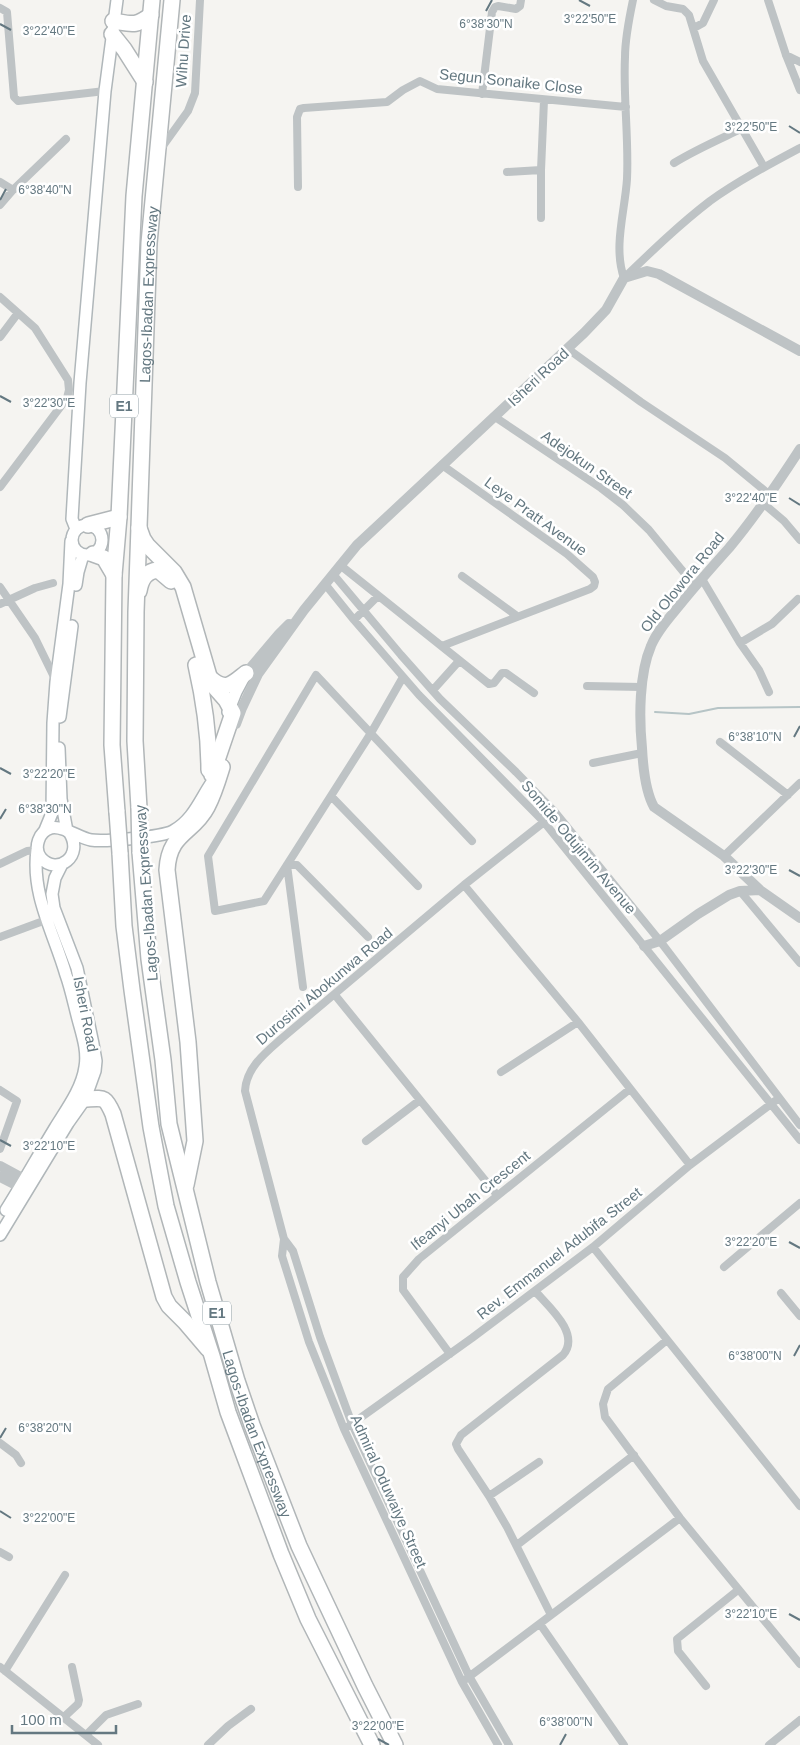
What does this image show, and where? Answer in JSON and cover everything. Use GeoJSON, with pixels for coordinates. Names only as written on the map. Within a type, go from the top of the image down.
{"type":"FeatureCollection","features":[{"type":"Feature","properties":{"kind":"highway","name":"Lagos-Ibadan Expressway"},"geometry":{"type":"LineString","coordinates":[[172,0],[149,243],[138,522],[135,742],[140,852],[148,949],[163,1060],[169,1124],[205,1273],[234,1372],[269,1470],[299,1546],[361,1678],[395,1745]]}},
{"type":"Feature","properties":{"kind":"highway"},"geometry":{"type":"LineString","coordinates":[[145,82],[112,28],[138,24],[152,7]]}},
{"type":"Feature","properties":{"kind":"highway","name":"Lagos-Ibadan Expressway"},"geometry":{"type":"LineString","coordinates":[[152,7],[134,196],[119,517],[114,575],[112,745],[124,926],[151,1126],[166,1206],[188,1282],[228,1412],[308,1619],[372,1745]]}},
{"type":"Feature","properties":{"kind":"highway"},"geometry":{"type":"LineString","coordinates":[[82,527],[119,517]]}},
{"type":"Feature","properties":{"kind":"highway"},"geometry":{"type":"LineString","coordinates":[[138,522],[143,539],[174,572],[183,587],[211,683],[226,700],[233,713],[208,787]]}},
{"type":"Feature","properties":{"kind":"highway"},"geometry":{"type":"LineString","coordinates":[[88,555],[104,558],[114,575]]}},
{"type":"Feature","properties":{"kind":"highway"},"geometry":{"type":"LineString","coordinates":[[136,612],[142,580],[146,574],[158,570],[169,578],[175,589],[192,645],[209,747],[216,768],[207,808],[173,844],[168,857],[167,870],[188,1042],[195,1141],[185,1191]]}},
{"type":"Feature","properties":{"kind":"highway"},"geometry":{"type":"LineString","coordinates":[[210,678],[216,684],[224,686],[232,684],[246,673]]}},
{"type":"Feature","properties":{"kind":"highway"},"geometry":{"type":"LineString","coordinates":[[85,1099],[102,1098],[107,1101],[114,1114],[164,1297],[169,1306],[185,1322],[212,1356]]}},
{"type":"Feature","properties":{"kind":"main road"},"geometry":{"type":"LineString","coordinates":[[73,854],[75,846],[68,831],[61,799],[59,737],[78,572],[88,555],[100,547],[102,537],[97,529],[82,527],[72,519],[80,383],[105,91],[117,0]]}},
{"type":"Feature","properties":{"kind":"main road"},"geometry":{"type":"LineString","coordinates":[[45,830],[52,813],[53,723],[56,682],[69,584],[71,541],[73,534],[82,527]]}},
{"type":"Feature","properties":{"kind":"main road"},"geometry":{"type":"LineString","coordinates":[[71,541],[75,550],[88,555]]}},
{"type":"Feature","properties":{"kind":"main road","name":"Isheri Road"},"geometry":{"type":"LineString","coordinates":[[0,1221],[71,1101],[83,1078],[86,1066],[85,1044],[66,974],[46,920],[38,888],[36,862],[38,839],[45,830],[52,827],[60,828],[91,840],[153,837],[171,832],[184,823],[196,810],[216,768],[230,707],[246,673]]}},
{"type":"Feature","properties":{"kind":"main road","name":"Isheri Road"},"geometry":{"type":"LineString","coordinates":[[153,837],[184,817],[216,768]]}},
{"type":"Feature","properties":{"kind":"main road","name":"Isheri Road"},"geometry":{"type":"LineString","coordinates":[[0,1235],[68,1123],[85,1099],[95,1071],[96,1061],[77,968],[54,908],[52,894],[55,878],[62,864],[91,840]]}},
{"type":"Feature","properties":{"kind":"main road"},"geometry":{"type":"LineString","coordinates":[[37,850],[40,857],[47,863],[54,865],[62,864]]}},
{"type":"Feature","properties":{"kind":"street","name":"Wihu Drive"},"geometry":{"type":"LineString","coordinates":[[158,154],[188,111],[195,92],[200,0]]}},
{"type":"Feature","properties":{"kind":"street"},"geometry":{"type":"LineString","coordinates":[[482,94],[492,12],[498,6],[516,9],[520,6],[521,0]]}},
{"type":"Feature","properties":{"kind":"street"},"geometry":{"type":"LineString","coordinates":[[624,278],[620,261],[620,246],[627,179],[625,56],[628,20],[633,0]]}},
{"type":"Feature","properties":{"kind":"street"},"geometry":{"type":"LineString","coordinates":[[654,0],[666,6],[683,9],[689,15],[703,61],[764,168]]}},
{"type":"Feature","properties":{"kind":"street"},"geometry":{"type":"LineString","coordinates":[[694,28],[703,22],[714,0]]}},
{"type":"Feature","properties":{"kind":"street"},"geometry":{"type":"LineString","coordinates":[[768,0],[800,90]]}},
{"type":"Feature","properties":{"kind":"street"},"geometry":{"type":"LineString","coordinates":[[0,8],[7,12],[14,97],[16,100],[105,91]]}},
{"type":"Feature","properties":{"kind":"street"},"geometry":{"type":"LineString","coordinates":[[786,55],[800,62]]}},
{"type":"Feature","properties":{"kind":"street","name":"Segun Sonaike Close"},"geometry":{"type":"LineString","coordinates":[[298,187],[297,116],[300,109],[304,108],[387,102],[403,90],[420,81],[437,89],[626,107]]}},
{"type":"Feature","properties":{"kind":"street"},"geometry":{"type":"LineString","coordinates":[[541,218],[544,100]]}},
{"type":"Feature","properties":{"kind":"street"},"geometry":{"type":"LineString","coordinates":[[674,163],[692,152],[741,129]]}},
{"type":"Feature","properties":{"kind":"street"},"geometry":{"type":"LineString","coordinates":[[0,205],[66,139]]}},
{"type":"Feature","properties":{"kind":"street"},"geometry":{"type":"LineString","coordinates":[[624,278],[663,240],[712,200],[800,148]]}},
{"type":"Feature","properties":{"kind":"street"},"geometry":{"type":"LineString","coordinates":[[506,172],[541,170]]}},
{"type":"Feature","properties":{"kind":"street"},"geometry":{"type":"LineString","coordinates":[[0,182],[13,190]]}},
{"type":"Feature","properties":{"kind":"street"},"geometry":{"type":"LineString","coordinates":[[624,278],[647,271],[659,274],[800,352]]}},
{"type":"Feature","properties":{"kind":"street","name":"Isheri Road"},"geometry":{"type":"LineString","coordinates":[[216,768],[258,674],[304,610],[357,544],[568,349],[606,310],[624,278]]}},
{"type":"Feature","properties":{"kind":"street"},"geometry":{"type":"LineString","coordinates":[[0,297],[35,328],[68,380],[69,390],[67,398],[0,486]]}},
{"type":"Feature","properties":{"kind":"street"},"geometry":{"type":"LineString","coordinates":[[0,337],[18,313]]}},
{"type":"Feature","properties":{"kind":"street"},"geometry":{"type":"LineString","coordinates":[[568,349],[661,417],[725,458],[770,494]]}},
{"type":"Feature","properties":{"kind":"street","name":"Adejokun Street"},"geometry":{"type":"LineString","coordinates":[[495,417],[601,488],[623,505],[649,530],[699,582],[760,670],[769,692]]}},
{"type":"Feature","properties":{"kind":"street","name":"Old Olowora Road"},"geometry":{"type":"LineString","coordinates":[[800,449],[764,504],[656,636],[648,655],[642,687],[640,733],[650,800],[654,807],[724,856],[760,890],[800,918]]}},
{"type":"Feature","properties":{"kind":"street","name":"Leye Pratt Avenue"},"geometry":{"type":"LineString","coordinates":[[442,465],[567,554],[593,577],[595,582],[594,586],[590,589],[442,646]]}},
{"type":"Feature","properties":{"kind":"street"},"geometry":{"type":"LineString","coordinates":[[764,504],[784,521],[800,540]]}},
{"type":"Feature","properties":{"kind":"street"},"geometry":{"type":"LineString","coordinates":[[340,565],[490,684],[494,683],[502,673],[506,673],[534,693]]}},
{"type":"Feature","properties":{"kind":"street"},"geometry":{"type":"LineString","coordinates":[[333,574],[433,690],[555,812],[660,941],[800,1125]]}},
{"type":"Feature","properties":{"kind":"street"},"geometry":{"type":"LineString","coordinates":[[462,576],[517,616]]}},
{"type":"Feature","properties":{"kind":"street"},"geometry":{"type":"LineString","coordinates":[[0,604],[35,588],[54,583]]}},
{"type":"Feature","properties":{"kind":"street","name":"Somide Odujinrin Avenue"},"geometry":{"type":"LineString","coordinates":[[325,584],[404,677],[544,822],[800,1140]]}},
{"type":"Feature","properties":{"kind":"street"},"geometry":{"type":"LineString","coordinates":[[0,586],[35,638],[56,682]]}},
{"type":"Feature","properties":{"kind":"street"},"geometry":{"type":"LineString","coordinates":[[354,620],[378,596]]}},
{"type":"Feature","properties":{"kind":"street"},"geometry":{"type":"LineString","coordinates":[[740,643],[772,624],[798,600]]}},
{"type":"Feature","properties":{"kind":"street","name":"Isheri Road"},"geometry":{"type":"LineString","coordinates":[[246,673],[279,634],[304,610]]}},
{"type":"Feature","properties":{"kind":"street"},"geometry":{"type":"LineString","coordinates":[[433,690],[459,661]]}},
{"type":"Feature","properties":{"kind":"street"},"geometry":{"type":"LineString","coordinates":[[404,677],[372,733],[264,901],[215,911],[208,856],[316,675],[372,733],[472,841]]}},
{"type":"Feature","properties":{"kind":"street"},"geometry":{"type":"LineString","coordinates":[[587,686],[642,687]]}},
{"type":"Feature","properties":{"kind":"street"},"geometry":{"type":"LineString","coordinates":[[720,742],[788,795]]}},
{"type":"Feature","properties":{"kind":"street"},"geometry":{"type":"LineString","coordinates":[[593,764],[642,753]]}},
{"type":"Feature","properties":{"kind":"street"},"geometry":{"type":"LineString","coordinates":[[724,856],[800,783]]}},
{"type":"Feature","properties":{"kind":"street"},"geometry":{"type":"LineString","coordinates":[[525,802],[535,792]]}},
{"type":"Feature","properties":{"kind":"street"},"geometry":{"type":"LineString","coordinates":[[331,796],[418,886]]}},
{"type":"Feature","properties":{"kind":"street","name":"Durosimi Abokunwa Road"},"geometry":{"type":"LineString","coordinates":[[352,1424],[320,1337],[293,1252],[284,1239],[245,1091],[245,1083],[249,1072],[262,1056],[464,885],[544,822]]}},
{"type":"Feature","properties":{"kind":"street"},"geometry":{"type":"LineString","coordinates":[[2,861],[27,851],[37,850]]}},
{"type":"Feature","properties":{"kind":"street"},"geometry":{"type":"LineString","coordinates":[[287,866],[297,865],[368,937]]}},
{"type":"Feature","properties":{"kind":"street"},"geometry":{"type":"LineString","coordinates":[[287,866],[303,987]]}},
{"type":"Feature","properties":{"kind":"street"},"geometry":{"type":"LineString","coordinates":[[464,885],[578,1022],[690,1165]]}},
{"type":"Feature","properties":{"kind":"street"},"geometry":{"type":"LineString","coordinates":[[644,946],[660,941],[705,909],[729,895],[740,891],[760,890]]}},
{"type":"Feature","properties":{"kind":"street"},"geometry":{"type":"LineString","coordinates":[[740,891],[800,963]]}},
{"type":"Feature","properties":{"kind":"street"},"geometry":{"type":"LineString","coordinates":[[0,937],[46,920]]}},
{"type":"Feature","properties":{"kind":"street"},"geometry":{"type":"LineString","coordinates":[[335,995],[497,1195]]}},
{"type":"Feature","properties":{"kind":"street"},"geometry":{"type":"LineString","coordinates":[[501,1072],[578,1022]]}},
{"type":"Feature","properties":{"kind":"street","name":"Ifeanyi Ubah Crescent"},"geometry":{"type":"LineString","coordinates":[[450,1354],[403,1290],[403,1277],[419,1259],[630,1089]]}},
{"type":"Feature","properties":{"kind":"street"},"geometry":{"type":"LineString","coordinates":[[0,1090],[17,1101],[0,1149]]}},
{"type":"Feature","properties":{"kind":"street","name":"Rev. Emmanuel Adubifa Street"},"geometry":{"type":"LineString","coordinates":[[344,1428],[450,1354],[535,1291],[592,1247],[690,1165],[778,1098]]}},
{"type":"Feature","properties":{"kind":"street"},"geometry":{"type":"LineString","coordinates":[[366,1141],[420,1100]]}},
{"type":"Feature","properties":{"kind":"street"},"geometry":{"type":"LineString","coordinates":[[0,1166],[22,1183]]}},
{"type":"Feature","properties":{"kind":"street"},"geometry":{"type":"LineString","coordinates":[[0,1177],[22,1183]]}},
{"type":"Feature","properties":{"kind":"street"},"geometry":{"type":"LineString","coordinates":[[724,1266],[800,1203]]}},
{"type":"Feature","properties":{"kind":"street","name":"Admiral Oduwaiye Street"},"geometry":{"type":"LineString","coordinates":[[284,1239],[282,1256],[309,1342],[344,1428],[462,1682],[498,1745]]}},
{"type":"Feature","properties":{"kind":"street"},"geometry":{"type":"LineString","coordinates":[[592,1247],[800,1506]]}},
{"type":"Feature","properties":{"kind":"street"},"geometry":{"type":"LineString","coordinates":[[535,1291],[566,1328],[569,1336],[568,1350],[458,1438],[456,1444],[517,1545],[551,1615]]}},
{"type":"Feature","properties":{"kind":"street"},"geometry":{"type":"LineString","coordinates":[[781,1293],[800,1316]]}},
{"type":"Feature","properties":{"kind":"street"},"geometry":{"type":"LineString","coordinates":[[667,1340],[616,1382],[604,1397],[603,1411],[605,1417],[680,1518],[800,1664]]}},
{"type":"Feature","properties":{"kind":"street","name":"Admiral Oduwaiye Street"},"geometry":{"type":"LineString","coordinates":[[352,1424],[469,1676],[509,1745]]}},
{"type":"Feature","properties":{"kind":"street"},"geometry":{"type":"LineString","coordinates":[[0,1443],[16,1455],[21,1463]]}},
{"type":"Feature","properties":{"kind":"street"},"geometry":{"type":"LineString","coordinates":[[517,1545],[634,1455]]}},
{"type":"Feature","properties":{"kind":"street"},"geometry":{"type":"LineString","coordinates":[[489,1496],[539,1462]]}},
{"type":"Feature","properties":{"kind":"street"},"geometry":{"type":"LineString","coordinates":[[462,1682],[680,1518]]}},
{"type":"Feature","properties":{"kind":"street"},"geometry":{"type":"LineString","coordinates":[[0,1552],[9,1557]]}},
{"type":"Feature","properties":{"kind":"street"},"geometry":{"type":"LineString","coordinates":[[65,1575],[2,1669],[98,1745]]}},
{"type":"Feature","properties":{"kind":"street"},"geometry":{"type":"LineString","coordinates":[[706,1686],[678,1651],[677,1639],[738,1590]]}},
{"type":"Feature","properties":{"kind":"street"},"geometry":{"type":"LineString","coordinates":[[540,1624],[624,1745]]}},
{"type":"Feature","properties":{"kind":"street"},"geometry":{"type":"LineString","coordinates":[[64,1717],[78,1704],[79,1700],[72,1667]]}},
{"type":"Feature","properties":{"kind":"street"},"geometry":{"type":"LineString","coordinates":[[86,1735],[106,1715],[138,1704]]}},
{"type":"Feature","properties":{"kind":"street"},"geometry":{"type":"LineString","coordinates":[[208,1745],[251,1709]]}},
{"type":"Feature","properties":{"kind":"street"},"geometry":{"type":"LineString","coordinates":[[769,1745],[800,1720]]}},
{"type":"Feature","properties":{"kind":"waterway"},"geometry":{"type":"LineString","coordinates":[[655,712],[689,714],[718,708],[800,707]]}}]}
